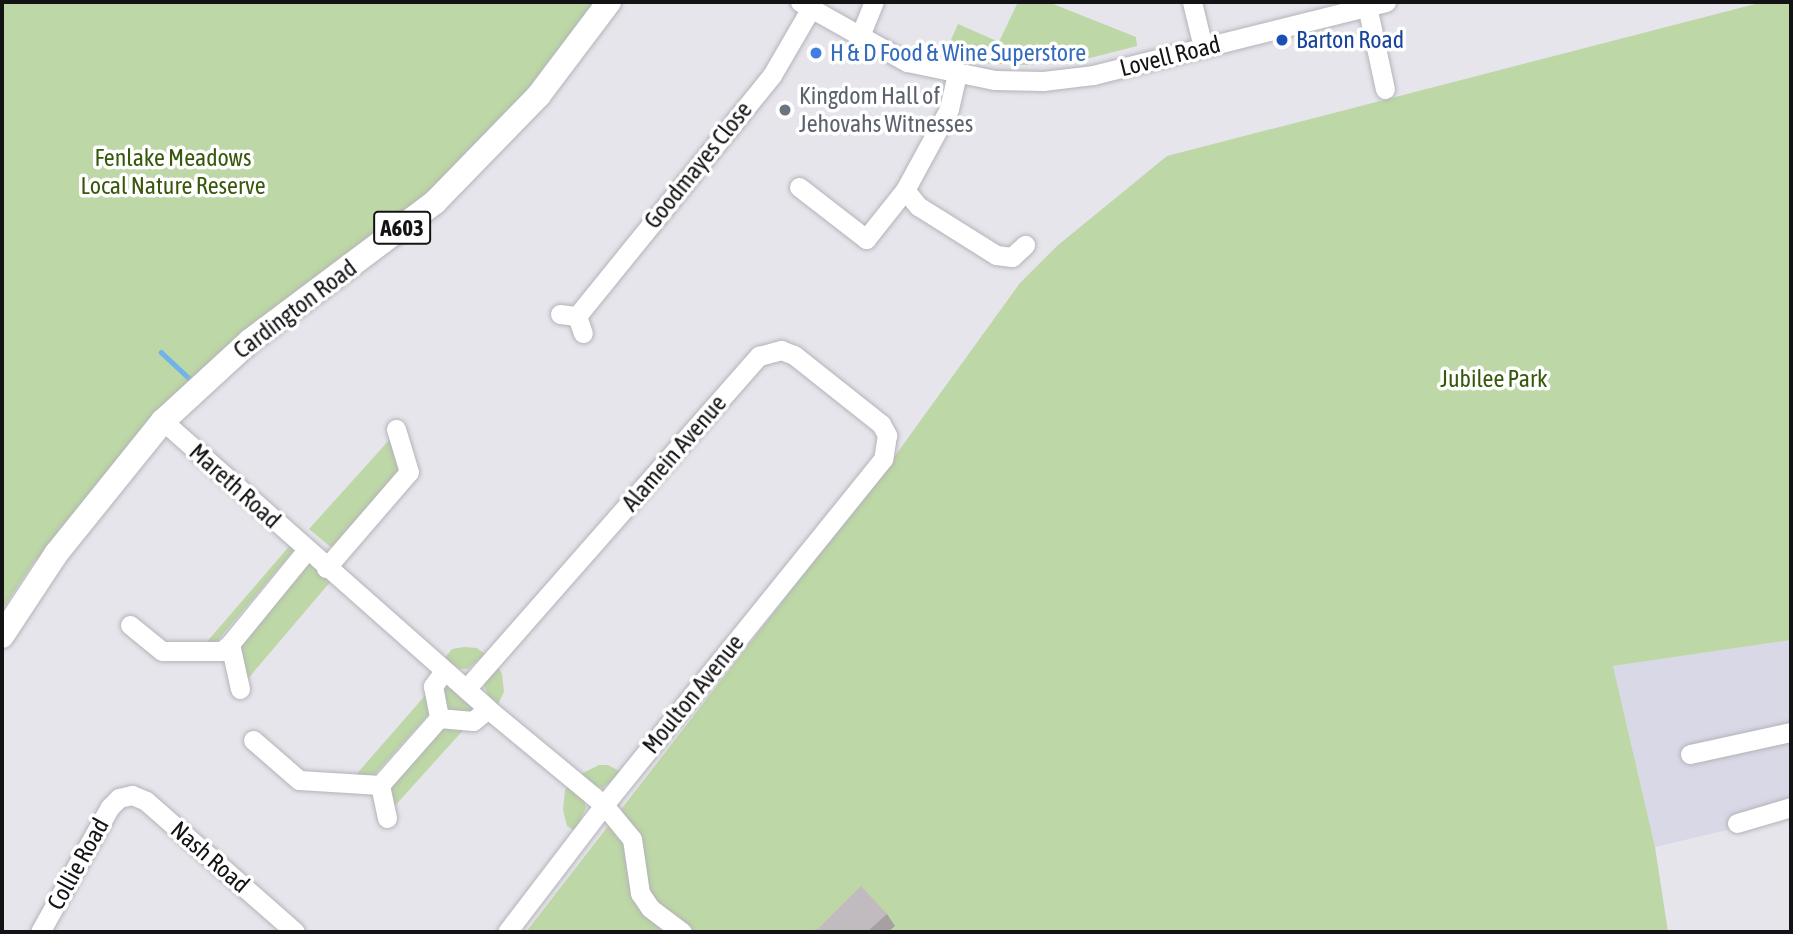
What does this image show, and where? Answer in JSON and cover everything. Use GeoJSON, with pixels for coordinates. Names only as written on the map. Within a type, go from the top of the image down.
{"type":"FeatureCollection","features":[{"type":"Feature","properties":{"kind":"main road","name":"Cardington Road"},"geometry":{"type":"LineString","coordinates":[[2,636],[56,555],[163,421],[250,341],[435,202],[540,95],[609,2]]}},
{"type":"Feature","properties":{"kind":"street"},"geometry":{"type":"LineString","coordinates":[[860,36],[874,2]]}},
{"type":"Feature","properties":{"kind":"street"},"geometry":{"type":"LineString","coordinates":[[1192,2],[1203,47]]}},
{"type":"Feature","properties":{"kind":"street","name":"Lovell Road"},"geometry":{"type":"LineString","coordinates":[[805,5],[907,62],[995,80],[1043,82],[1093,75],[1368,5]]}},
{"type":"Feature","properties":{"kind":"street","name":"Goodmayes Close"},"geometry":{"type":"LineString","coordinates":[[573,321],[772,75],[805,5]]}},
{"type":"Feature","properties":{"kind":"street"},"geometry":{"type":"LineString","coordinates":[[1368,5],[1385,89]]}},
{"type":"Feature","properties":{"kind":"street"},"geometry":{"type":"LineString","coordinates":[[799,187],[866,239],[905,190],[949,109],[957,74]]}},
{"type":"Feature","properties":{"kind":"street"},"geometry":{"type":"LineString","coordinates":[[905,190],[918,206],[996,255],[1012,257],[1025,246]]}},
{"type":"Feature","properties":{"kind":"street","name":"Alamein Avenue"},"geometry":{"type":"LineString","coordinates":[[466,689],[760,356],[781,350],[794,355],[881,424],[887,435],[883,459]]}},
{"type":"Feature","properties":{"kind":"street","name":"Mareth Road"},"geometry":{"type":"LineString","coordinates":[[163,421],[444,671],[604,805],[632,839],[640,893],[650,908],[682,932]]}},
{"type":"Feature","properties":{"kind":"street"},"geometry":{"type":"LineString","coordinates":[[326,568],[409,472],[397,429]]}},
{"type":"Feature","properties":{"kind":"street","name":"Moulton Avenue"},"geometry":{"type":"LineString","coordinates":[[507,932],[604,805],[883,459]]}},
{"type":"Feature","properties":{"kind":"street"},"geometry":{"type":"LineString","coordinates":[[130,625],[162,651],[222,651],[307,550]]}},
{"type":"Feature","properties":{"kind":"street"},"geometry":{"type":"LineString","coordinates":[[230,643],[240,689]]}},
{"type":"Feature","properties":{"kind":"street"},"geometry":{"type":"LineString","coordinates":[[439,718],[433,686],[444,671]]}},
{"type":"Feature","properties":{"kind":"street"},"geometry":{"type":"LineString","coordinates":[[439,718],[473,721],[488,709]]}},
{"type":"Feature","properties":{"kind":"street"},"geometry":{"type":"LineString","coordinates":[[380,785],[439,718]]}},
{"type":"Feature","properties":{"kind":"street"},"geometry":{"type":"LineString","coordinates":[[1690,754],[1791,732]]}},
{"type":"Feature","properties":{"kind":"street"},"geometry":{"type":"LineString","coordinates":[[253,740],[299,780],[380,785]]}},
{"type":"Feature","properties":{"kind":"street"},"geometry":{"type":"LineString","coordinates":[[380,785],[387,818]]}},
{"type":"Feature","properties":{"kind":"street","name":"Nash Road"},"geometry":{"type":"LineString","coordinates":[[119,798],[132,795],[146,801],[295,932]]}},
{"type":"Feature","properties":{"kind":"street","name":"Collie Road"},"geometry":{"type":"LineString","coordinates":[[40,932],[110,807],[119,798]]}},
{"type":"Feature","properties":{"kind":"street"},"geometry":{"type":"LineString","coordinates":[[1737,823],[1791,807]]}},
{"type":"Feature","properties":{"kind":"shaded area"},"geometry":{"type":"Polygon","coordinates":[[[1791,640],[1791,815],[1655,847],[1613,666],[1791,640]]]}},
{"type":"Feature","properties":{"kind":"green space","name":"Fenlake Meadows Local Nature Reserve"},"geometry":{"type":"Polygon","coordinates":[[[2,2],[598,2],[532,91],[468,155],[422,197],[300,288],[223,352],[52,546],[34,562],[2,610],[2,2]]]}},
{"type":"Feature","properties":{"kind":"green space"},"geometry":{"type":"Polygon","coordinates":[[[1018,2],[1048,2],[1136,37],[1137,46],[1090,58],[1027,65],[979,63],[944,56],[958,24],[999,42],[1018,2]]]}},
{"type":"Feature","properties":{"kind":"green space","name":"Jubilee Park"},"geometry":{"type":"Polygon","coordinates":[[[1763,2],[1791,2],[1791,640],[1613,666],[1655,847],[1668,932],[526,932],[892,460],[1020,283],[1057,246],[1167,156],[1763,2]]]}},
{"type":"Feature","properties":{"kind":"green space"},"geometry":{"type":"Polygon","coordinates":[[[391,438],[402,469],[332,548],[309,529],[391,438]]]}},
{"type":"Feature","properties":{"kind":"green space"},"geometry":{"type":"Polygon","coordinates":[[[292,543],[294,550],[218,640],[209,646],[205,644],[292,543]]]}},
{"type":"Feature","properties":{"kind":"green space"},"geometry":{"type":"Polygon","coordinates":[[[311,564],[331,581],[246,681],[240,639],[302,566],[311,564]]]}},
{"type":"Feature","properties":{"kind":"green space"},"geometry":{"type":"Polygon","coordinates":[[[477,648],[485,654],[468,669],[459,669],[444,659],[452,649],[477,648]]]}},
{"type":"Feature","properties":{"kind":"green space"},"geometry":{"type":"Polygon","coordinates":[[[496,663],[502,674],[504,692],[498,704],[489,698],[484,685],[496,663]]]}},
{"type":"Feature","properties":{"kind":"green space"},"geometry":{"type":"Polygon","coordinates":[[[445,681],[473,708],[471,712],[453,713],[445,707],[439,684],[445,681]]]}},
{"type":"Feature","properties":{"kind":"green space"},"geometry":{"type":"Polygon","coordinates":[[[429,691],[430,713],[374,775],[354,777],[429,691]]]}},
{"type":"Feature","properties":{"kind":"green space"},"geometry":{"type":"Polygon","coordinates":[[[441,725],[466,727],[392,809],[388,790],[391,780],[441,725]]]}},
{"type":"Feature","properties":{"kind":"green space"},"geometry":{"type":"Polygon","coordinates":[[[599,765],[608,765],[621,772],[603,788],[593,786],[579,775],[599,765]]]}},
{"type":"Feature","properties":{"kind":"green space"},"geometry":{"type":"Polygon","coordinates":[[[570,785],[584,800],[586,808],[575,831],[567,826],[563,810],[565,790],[570,785]]]}},
{"type":"Feature","properties":{"kind":"building"},"geometry":{"type":"Polygon","coordinates":[[[861,886],[887,914],[867,932],[806,932],[818,929],[861,886]]]}},
{"type":"Feature","properties":{"kind":"waterway"},"geometry":{"type":"LineString","coordinates":[[161,352],[189,378]]}},
{"type":"Feature","properties":{"kind":"place","name":"Barton Road"},"geometry":{"type":"Point","coordinates":[1282,40]}},
{"type":"Feature","properties":{"kind":"place","name":"H & D Food & Wine Superstore"},"geometry":{"type":"Point","coordinates":[816,53]}},
{"type":"Feature","properties":{"kind":"place","name":"Kingdom Hall of Jehovahs Witnesses"},"geometry":{"type":"Point","coordinates":[785,110]}}]}
